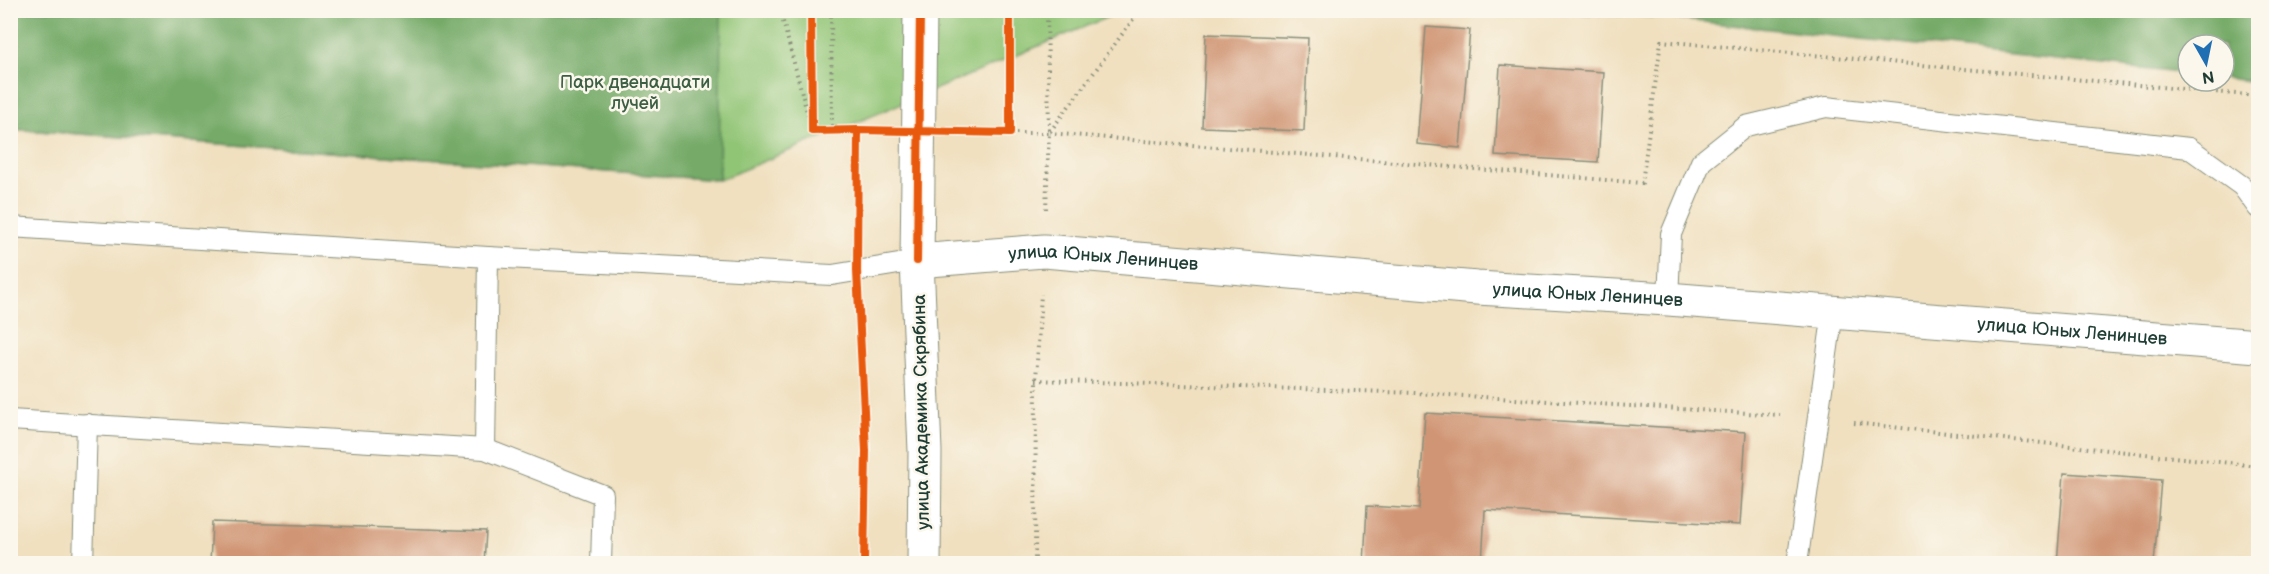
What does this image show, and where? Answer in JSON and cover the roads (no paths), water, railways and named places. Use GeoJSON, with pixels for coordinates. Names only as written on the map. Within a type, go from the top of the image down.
{"type":"FeatureCollection","features":[{"type":"Feature","properties":{"kind":"main road","name":"улица Академика Скрябина"},"geometry":{"type":"LineString","coordinates":[[920,10],[917,261],[925,451],[924,564]]}},
{"type":"Feature","properties":{"kind":"main road","name":"улица Юных Ленинцев"},"geometry":{"type":"LineString","coordinates":[[917,261],[1044,251],[1477,288],[1668,299],[2259,346]]}},
{"type":"Feature","properties":{"kind":"lane"},"geometry":{"type":"LineString","coordinates":[[1668,299],[1671,234],[1701,162],[1746,126],[1826,106],[2189,148],[2242,186],[2259,208]]}},
{"type":"Feature","properties":{"kind":"lane"},"geometry":{"type":"LineString","coordinates":[[10,227],[488,257],[832,275],[917,261]]}},
{"type":"Feature","properties":{"kind":"lane"},"geometry":{"type":"LineString","coordinates":[[484,449],[488,257]]}},
{"type":"Feature","properties":{"kind":"lane"},"geometry":{"type":"LineString","coordinates":[[1797,564],[1833,312]]}},
{"type":"Feature","properties":{"kind":"lane"},"geometry":{"type":"LineString","coordinates":[[10,420],[484,449],[603,495],[601,564]]}},
{"type":"Feature","properties":{"kind":"lane"},"geometry":{"type":"LineString","coordinates":[[83,564],[87,424]]}},
{"type":"Feature","properties":{"kind":"park label","name":"Парк двенадцати лучей"},"geometry":{"type":"Point","coordinates":[635,92]}}]}
